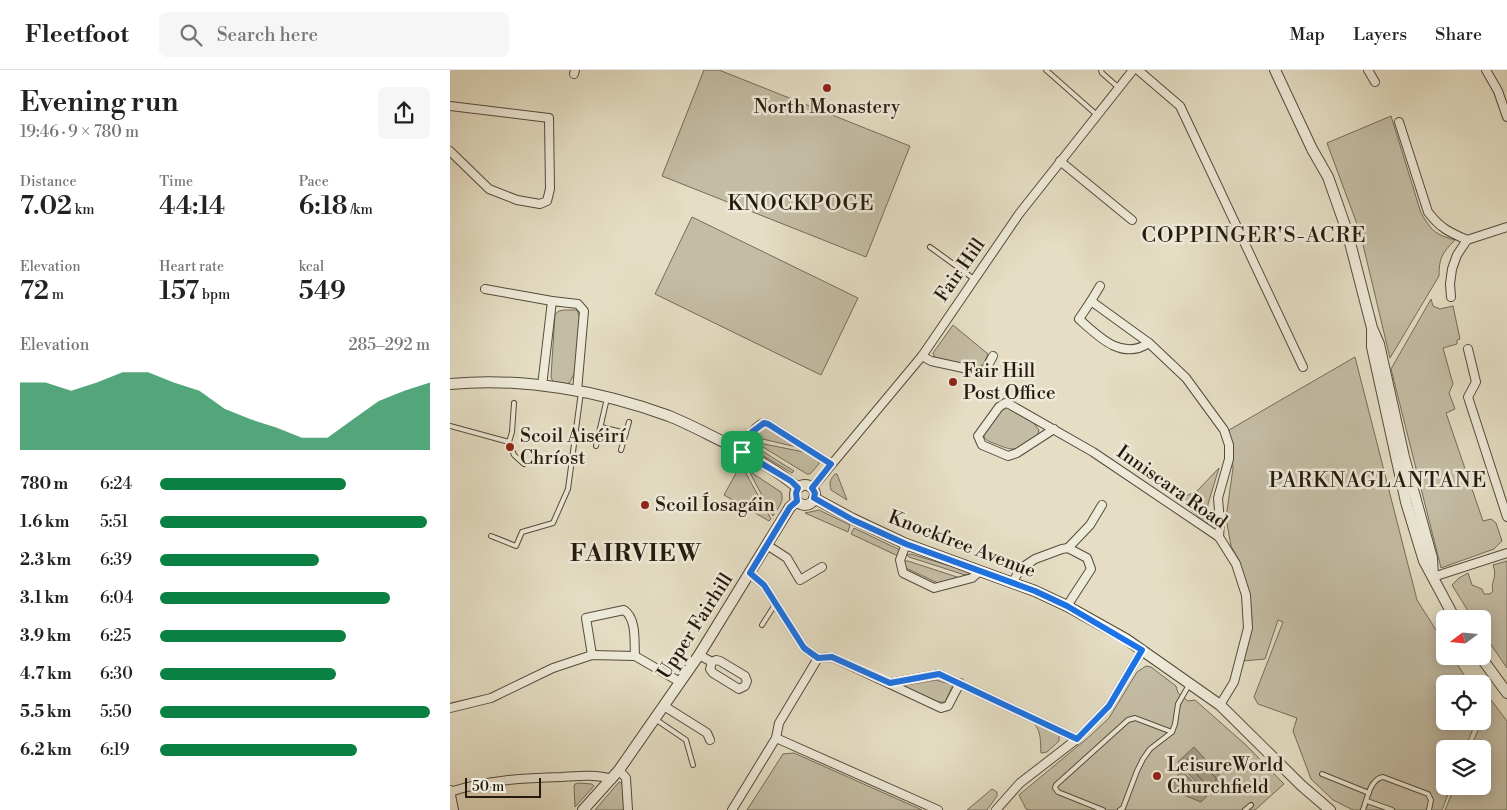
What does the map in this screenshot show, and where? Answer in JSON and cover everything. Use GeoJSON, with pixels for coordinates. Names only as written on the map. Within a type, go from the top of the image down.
{"type":"FeatureCollection","features":[{"type":"Feature","properties":{"kind":"street","name":"Fair Hill"},"geometry":{"type":"LineString","coordinates":[[813,493],[831,464],[922,356],[1019,214],[1133,70]]}},
{"type":"Feature","properties":{"kind":"street"},"geometry":{"type":"LineString","coordinates":[[1138,70],[1180,106],[1303,367]]}},
{"type":"Feature","properties":{"kind":"street"},"geometry":{"type":"LineString","coordinates":[[1275,70],[1312,149],[1328,177],[1347,231],[1372,328],[1379,344],[1402,466],[1432,558],[1433,577],[1450,610]]}},
{"type":"Feature","properties":{"kind":"street"},"geometry":{"type":"LineString","coordinates":[[1368,70],[1375,82]]}},
{"type":"Feature","properties":{"kind":"street"},"geometry":{"type":"LineString","coordinates":[[1486,70],[1498,92],[1507,118]]}},
{"type":"Feature","properties":{"kind":"street"},"geometry":{"type":"LineString","coordinates":[[450,106],[549,118],[550,189],[547,201],[540,204],[517,200],[489,190],[450,151]]}},
{"type":"Feature","properties":{"kind":"street"},"geometry":{"type":"LineString","coordinates":[[1399,122],[1428,212],[1444,230],[1467,240]]}},
{"type":"Feature","properties":{"kind":"street"},"geometry":{"type":"LineString","coordinates":[[1060,161],[1132,220]]}},
{"type":"Feature","properties":{"kind":"street"},"geometry":{"type":"LineString","coordinates":[[1451,298],[1452,269],[1457,255],[1467,240],[1507,227]]}},
{"type":"Feature","properties":{"kind":"street"},"geometry":{"type":"LineString","coordinates":[[1100,286],[1079,319],[1107,343],[1117,347],[1141,348],[1150,343]]}},
{"type":"Feature","properties":{"kind":"street"},"geometry":{"type":"LineString","coordinates":[[485,289],[578,304],[584,311],[579,391]]}},
{"type":"Feature","properties":{"kind":"street"},"geometry":{"type":"LineString","coordinates":[[542,386],[552,301]]}},
{"type":"Feature","properties":{"kind":"street"},"geometry":{"type":"LineString","coordinates":[[1091,301],[1150,343],[1186,378],[1224,430],[1229,446],[1229,459],[1218,498],[1219,537]]}},
{"type":"Feature","properties":{"kind":"street"},"geometry":{"type":"LineString","coordinates":[[1468,349],[1476,382],[1468,397],[1507,517]]}},
{"type":"Feature","properties":{"kind":"street"},"geometry":{"type":"LineString","coordinates":[[922,356],[931,361],[982,372],[985,371],[993,356]]}},
{"type":"Feature","properties":{"kind":"street"},"geometry":{"type":"LineString","coordinates":[[450,384],[505,382],[579,391],[607,398],[670,417],[742,452],[791,481],[798,488]]}},
{"type":"Feature","properties":{"kind":"street","name":"Inniscara Road"},"geometry":{"type":"LineString","coordinates":[[1054,429],[1017,453],[1008,456],[982,445],[978,436],[999,406],[1005,403],[1009,404],[1054,429],[1100,457],[1219,537],[1236,564],[1246,594],[1248,628],[1234,682],[1220,705]]}},
{"type":"Feature","properties":{"kind":"street"},"geometry":{"type":"LineString","coordinates":[[742,452],[752,432],[764,423],[831,464]]}},
{"type":"Feature","properties":{"kind":"street"},"geometry":{"type":"LineString","coordinates":[[806,485],[813,493],[811,503],[805,505],[797,501],[796,493],[798,488],[806,485]]}},
{"type":"Feature","properties":{"kind":"street","name":"Knockfree Avenue"},"geometry":{"type":"LineString","coordinates":[[813,493],[853,520],[906,544],[1014,582],[1067,606],[1142,650],[1220,705],[1302,786],[1330,810]]}},
{"type":"Feature","properties":{"kind":"street","name":"Upper Fairhill"},"geometry":{"type":"LineString","coordinates":[[583,810],[612,779],[655,719],[699,654],[790,507],[797,501]]}},
{"type":"Feature","properties":{"kind":"street"},"geometry":{"type":"LineString","coordinates":[[1014,582],[1020,569],[1035,559],[1068,548],[1090,525],[1102,505]]}},
{"type":"Feature","properties":{"kind":"street"},"geometry":{"type":"LineString","coordinates":[[768,544],[787,558],[800,580],[822,567]]}},
{"type":"Feature","properties":{"kind":"street"},"geometry":{"type":"LineString","coordinates":[[906,544],[900,560],[903,573],[934,588],[972,578],[980,571]]}},
{"type":"Feature","properties":{"kind":"street"},"geometry":{"type":"LineString","coordinates":[[1067,606],[1091,569],[1087,558],[1068,548]]}},
{"type":"Feature","properties":{"kind":"street"},"geometry":{"type":"LineString","coordinates":[[1433,577],[1507,553]]}},
{"type":"Feature","properties":{"kind":"street"},"geometry":{"type":"LineString","coordinates":[[750,573],[760,581],[776,603],[804,648],[818,658],[832,657],[941,708],[948,706],[960,684]]}},
{"type":"Feature","properties":{"kind":"street"},"geometry":{"type":"LineString","coordinates":[[592,655],[586,618],[624,610],[633,621],[635,656]]}},
{"type":"Feature","properties":{"kind":"street"},"geometry":{"type":"LineString","coordinates":[[996,810],[1020,783],[1077,739],[1109,706],[1142,650]]}},
{"type":"Feature","properties":{"kind":"street"},"geometry":{"type":"LineString","coordinates":[[699,654],[712,662],[720,661],[744,676],[747,681],[745,686],[739,689],[713,673],[710,669],[712,662]]}},
{"type":"Feature","properties":{"kind":"street"},"geometry":{"type":"LineString","coordinates":[[450,708],[491,698],[553,668],[592,655],[635,656],[680,682]]}},
{"type":"Feature","properties":{"kind":"street"},"geometry":{"type":"LineString","coordinates":[[732,810],[776,738],[779,724],[818,658]]}},
{"type":"Feature","properties":{"kind":"street"},"geometry":{"type":"LineString","coordinates":[[1487,665],[1507,693]]}},
{"type":"Feature","properties":{"kind":"street"},"geometry":{"type":"LineString","coordinates":[[890,683],[939,674],[1077,739]]}},
{"type":"Feature","properties":{"kind":"street"},"geometry":{"type":"LineString","coordinates":[[664,706],[706,734],[710,740]]}},
{"type":"Feature","properties":{"kind":"street"},"geometry":{"type":"LineString","coordinates":[[776,738],[938,810]]}},
{"type":"Feature","properties":{"kind":"street"},"geometry":{"type":"LineString","coordinates":[[619,770],[628,783],[628,810]]}},
{"type":"Feature","properties":{"kind":"street"},"geometry":{"type":"LineString","coordinates":[[454,810],[450,791],[491,782],[528,778],[600,775],[612,779]]}},
{"type":"Feature","properties":{"kind":"lane"},"geometry":{"type":"LineString","coordinates":[[1046,70],[1097,116]]}},
{"type":"Feature","properties":{"kind":"lane"},"geometry":{"type":"LineString","coordinates":[[1101,70],[1119,88]]}},
{"type":"Feature","properties":{"kind":"lane"},"geometry":{"type":"LineString","coordinates":[[930,247],[974,279]]}},
{"type":"Feature","properties":{"kind":"lane"},"geometry":{"type":"LineString","coordinates":[[491,536],[516,546],[522,532],[554,523],[568,489],[579,391]]}},
{"type":"Feature","properties":{"kind":"lane"},"geometry":{"type":"LineString","coordinates":[[596,446],[607,398]]}},
{"type":"Feature","properties":{"kind":"lane"},"geometry":{"type":"LineString","coordinates":[[514,403],[512,432],[508,442],[514,455],[524,464]]}},
{"type":"Feature","properties":{"kind":"lane"},"geometry":{"type":"LineString","coordinates":[[621,450],[629,422]]}},
{"type":"Feature","properties":{"kind":"lane"},"geometry":{"type":"LineString","coordinates":[[450,426],[508,442]]}},
{"type":"Feature","properties":{"kind":"lane"},"geometry":{"type":"LineString","coordinates":[[601,427],[626,433]]}},
{"type":"Feature","properties":{"kind":"lane"},"geometry":{"type":"LineString","coordinates":[[762,625],[776,603]]}},
{"type":"Feature","properties":{"kind":"lane"},"geometry":{"type":"LineString","coordinates":[[1123,809],[1143,759],[1150,749],[1172,732],[1176,724],[1178,704],[1190,683]]}},
{"type":"Feature","properties":{"kind":"lane"},"geometry":{"type":"LineString","coordinates":[[1103,810],[1058,792],[1055,788],[1056,785],[1128,720],[1135,718],[1172,732]]}},
{"type":"Feature","properties":{"kind":"lane"},"geometry":{"type":"LineString","coordinates":[[655,719],[686,740],[693,765]]}},
{"type":"Feature","properties":{"kind":"lane"},"geometry":{"type":"LineString","coordinates":[[1322,774],[1370,793]]}},
{"type":"Feature","properties":{"kind":"lane"},"geometry":{"type":"LineString","coordinates":[[1363,810],[1374,782],[1379,777],[1383,777],[1428,794],[1431,800],[1429,810]]}},
{"type":"Feature","properties":{"kind":"lane"},"geometry":{"type":"LineString","coordinates":[[1367,801],[1392,810]]}},
{"type":"Feature","properties":{"kind":"lane"},"geometry":{"type":"LineString","coordinates":[[1245,810],[1251,805]]}},
{"type":"Feature","properties":{"kind":"shaded area"},"geometry":{"type":"Polygon","coordinates":[[[704,70],[719,70],[910,146],[866,257],[662,176],[704,70]]]}},
{"type":"Feature","properties":{"kind":"shaded area"},"geometry":{"type":"Polygon","coordinates":[[[1391,116],[1421,213],[1434,231],[1455,240],[1442,256],[1439,276],[1390,358],[1360,232],[1327,143],[1391,116]]]}},
{"type":"Feature","properties":{"kind":"shaded area"},"geometry":{"type":"Polygon","coordinates":[[[692,217],[858,298],[821,375],[655,294],[692,217]]]}},
{"type":"Feature","properties":{"kind":"shaded area"},"geometry":{"type":"Polygon","coordinates":[[[1431,299],[1433,306],[1440,309],[1453,306],[1460,339],[1457,340],[1457,344],[1443,348],[1453,384],[1449,393],[1455,409],[1446,413],[1483,521],[1491,519],[1496,523],[1502,541],[1494,549],[1441,568],[1391,369],[1431,299]]]}},
{"type":"Feature","properties":{"kind":"shaded area"},"geometry":{"type":"Polygon","coordinates":[[[564,310],[577,310],[580,318],[575,372],[570,382],[565,385],[553,382],[551,377],[555,314],[564,310]]]}},
{"type":"Feature","properties":{"kind":"shaded area"},"geometry":{"type":"Polygon","coordinates":[[[953,325],[988,354],[983,365],[977,367],[935,358],[933,353],[953,325]]]}},
{"type":"Feature","properties":{"kind":"shaded area"},"geometry":{"type":"Polygon","coordinates":[[[1355,357],[1417,600],[1436,630],[1436,665],[1458,665],[1464,675],[1436,675],[1436,730],[1472,730],[1469,740],[1436,740],[1436,795],[1448,795],[1442,810],[1353,810],[1333,800],[1311,779],[1293,731],[1297,718],[1258,704],[1254,697],[1283,622],[1278,620],[1265,659],[1243,661],[1252,617],[1239,560],[1231,546],[1226,518],[1233,468],[1229,430],[1355,357]]]}},
{"type":"Feature","properties":{"kind":"shaded area"},"geometry":{"type":"Polygon","coordinates":[[[1007,407],[1033,422],[1039,430],[1038,434],[1027,443],[1014,449],[988,441],[983,435],[1001,410],[1007,407]]]}},
{"type":"Feature","properties":{"kind":"shaded area"},"geometry":{"type":"Polygon","coordinates":[[[764,426],[805,449],[754,437],[759,429],[764,426]]]}},
{"type":"Feature","properties":{"kind":"shaded area"},"geometry":{"type":"Polygon","coordinates":[[[759,443],[809,453],[818,459],[819,464],[810,474],[807,474],[759,443]]]}},
{"type":"Feature","properties":{"kind":"shaded area"},"geometry":{"type":"Polygon","coordinates":[[[759,449],[794,471],[792,473],[757,452],[759,449]]]}},
{"type":"Feature","properties":{"kind":"shaded area"},"geometry":{"type":"Polygon","coordinates":[[[740,466],[743,468],[771,519],[769,521],[724,495],[740,466]]]}},
{"type":"Feature","properties":{"kind":"shaded area"},"geometry":{"type":"Polygon","coordinates":[[[1219,468],[1208,504],[1207,524],[1179,499],[1197,491],[1219,468]]]}},
{"type":"Feature","properties":{"kind":"shaded area"},"geometry":{"type":"Polygon","coordinates":[[[749,471],[781,492],[782,501],[773,516],[749,471]]]}},
{"type":"Feature","properties":{"kind":"shaded area"},"geometry":{"type":"Polygon","coordinates":[[[837,474],[847,500],[831,490],[830,481],[837,474]]]}},
{"type":"Feature","properties":{"kind":"shaded area"},"geometry":{"type":"Polygon","coordinates":[[[819,510],[850,525],[848,532],[805,513],[819,510]]]}},
{"type":"Feature","properties":{"kind":"shaded area"},"geometry":{"type":"Polygon","coordinates":[[[854,528],[900,550],[898,556],[851,534],[854,528]]]}},
{"type":"Feature","properties":{"kind":"shaded area"},"geometry":{"type":"Polygon","coordinates":[[[911,554],[973,573],[965,575],[907,555],[911,554]]]}},
{"type":"Feature","properties":{"kind":"shaded area"},"geometry":{"type":"Polygon","coordinates":[[[903,561],[960,578],[940,584],[908,569],[903,561]]]}},
{"type":"Feature","properties":{"kind":"shaded area"},"geometry":{"type":"Polygon","coordinates":[[[1507,561],[1507,668],[1491,645],[1491,610],[1467,610],[1452,585],[1468,573],[1472,585],[1482,589],[1484,594],[1490,594],[1493,591],[1492,585],[1495,574],[1493,565],[1507,561]]]}},
{"type":"Feature","properties":{"kind":"shaded area"},"geometry":{"type":"Polygon","coordinates":[[[1146,666],[1151,667],[1176,686],[1178,693],[1188,701],[1195,700],[1246,745],[1284,784],[1255,810],[1026,809],[1019,795],[1109,718],[1137,672],[1146,666]]]}},
{"type":"Feature","properties":{"kind":"shaded area"},"geometry":{"type":"Polygon","coordinates":[[[936,680],[953,685],[945,702],[938,702],[905,687],[906,685],[936,680]]]}},
{"type":"Feature","properties":{"kind":"shaded area"},"geometry":{"type":"Polygon","coordinates":[[[1491,700],[1507,721],[1507,810],[1445,810],[1451,795],[1491,795],[1491,740],[1474,740],[1478,730],[1491,730],[1491,700]]]}},
{"type":"Feature","properties":{"kind":"shaded area"},"geometry":{"type":"Polygon","coordinates":[[[1034,723],[1059,734],[1059,741],[1047,752],[1041,753],[1039,734],[1034,723]]]}},
{"type":"Feature","properties":{"kind":"shaded area"},"geometry":{"type":"Polygon","coordinates":[[[794,753],[922,810],[747,810],[783,754],[794,753]]]}},
{"type":"Feature","properties":{"kind":"shaded area"},"geometry":{"type":"Polygon","coordinates":[[[619,782],[622,783],[624,789],[624,810],[595,810],[619,782]]]}},
{"type":"Feature","properties":{"kind":"shaded area"},"geometry":{"type":"Polygon","coordinates":[[[579,783],[592,784],[594,786],[575,807],[574,786],[579,783]]]}},
{"type":"Feature","properties":{"kind":"shaded area"},"geometry":{"type":"Polygon","coordinates":[[[992,789],[997,792],[997,796],[987,810],[967,810],[992,789]]]}},
{"type":"Feature","properties":{"kind":"water"},"geometry":{"type":"Polygon","coordinates":[[[1194,747],[1224,780],[1208,795],[1178,762],[1194,747]]]}},
{"type":"Feature","properties":{"kind":"water"},"geometry":{"type":"Polygon","coordinates":[[[1182,771],[1207,796],[1201,802],[1169,789],[1173,780],[1182,771]]]}},
{"type":"Feature","properties":{"kind":"place","name":"North Monastery"},"geometry":{"type":"Point","coordinates":[827,88]}},
{"type":"Feature","properties":{"kind":"place","name":"Fair Hill Post Office"},"geometry":{"type":"Point","coordinates":[953,382]}},
{"type":"Feature","properties":{"kind":"place","name":"Scoil Aiséirí Chríost"},"geometry":{"type":"Point","coordinates":[510,447]}},
{"type":"Feature","properties":{"kind":"place","name":"Scoil Íosagáin"},"geometry":{"type":"Point","coordinates":[645,505]}},
{"type":"Feature","properties":{"kind":"place","name":"LeisureWorld Churchfield"},"geometry":{"type":"Point","coordinates":[1157,776]}},
{"type":"Feature","properties":{"kind":"district","name":"KNOCKPOGE"},"geometry":{"type":"Point","coordinates":[801,204]}},
{"type":"Feature","properties":{"kind":"district","name":"COPPINGER'S-ACRE"},"geometry":{"type":"Point","coordinates":[1254,236]}},
{"type":"Feature","properties":{"kind":"district","name":"PARKNAGLANTANE"},"geometry":{"type":"Point","coordinates":[1378,481]}},
{"type":"Feature","properties":{"kind":"district","name":"FAIRVIEW"},"geometry":{"type":"Point","coordinates":[636,554]}},
{"type":"Feature","properties":{"kind":"route"},"geometry":{"type":"LineString","coordinates":[[764,423],[768,424],[831,464],[812,488],[815,493],[814,498],[853,520],[906,544],[1035,591],[1067,606],[1142,650],[1109,706],[1077,739],[939,674],[890,683],[832,657],[818,658],[804,648],[764,585],[750,573],[790,507],[797,501],[796,493],[798,488],[791,481],[742,452],[756,427],[764,423]]}}]}
